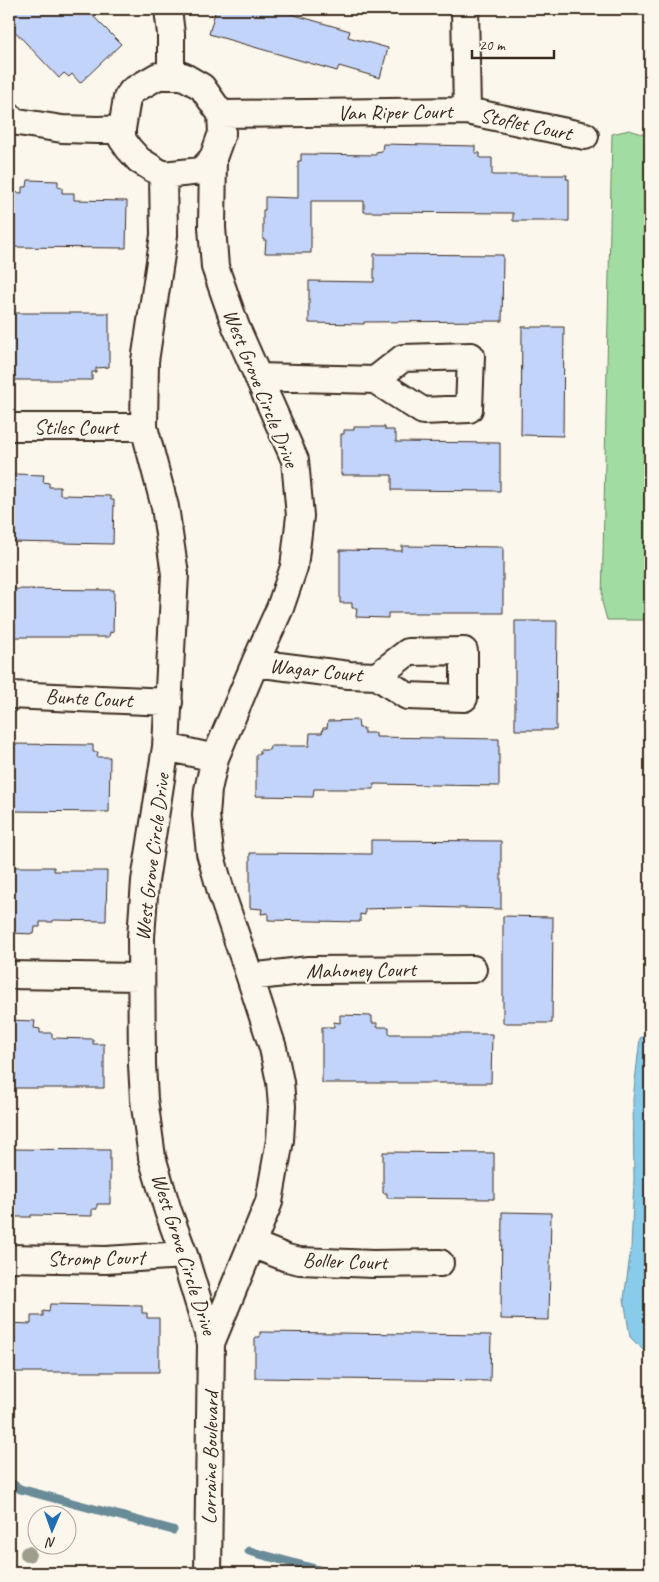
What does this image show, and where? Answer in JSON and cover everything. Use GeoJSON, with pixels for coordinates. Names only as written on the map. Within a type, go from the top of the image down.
{"type":"FeatureCollection","features":[{"type":"Feature","properties":{"kind":"street"},"geometry":{"type":"LineString","coordinates":[[168,9],[171,34],[171,76]]}},
{"type":"Feature","properties":{"kind":"street","name":"Van Riper Court"},"geometry":{"type":"LineString","coordinates":[[221,114],[467,111],[465,9]]}},
{"type":"Feature","properties":{"kind":"street"},"geometry":{"type":"LineString","coordinates":[[158,76],[183,76],[202,87],[221,114],[222,133],[213,158],[201,171],[163,175],[139,160],[122,138],[127,98],[132,90],[158,76]]}},
{"type":"Feature","properties":{"kind":"street","name":"Stoflet Court"},"geometry":{"type":"LineString","coordinates":[[467,111],[584,136]]}},
{"type":"Feature","properties":{"kind":"street"},"geometry":{"type":"LineString","coordinates":[[10,121],[62,129],[98,130],[122,128]]}},
{"type":"Feature","properties":{"kind":"street","name":"West Grove Circle Drive"},"geometry":{"type":"LineString","coordinates":[[211,1343],[269,1202],[280,1140],[282,1106],[280,1082],[273,1048],[210,853],[206,815],[208,790],[215,758],[280,608],[294,567],[300,516],[295,460],[236,327],[215,267],[212,226],[213,158]]}},
{"type":"Feature","properties":{"kind":"street","name":"West Grove Circle Drive"},"geometry":{"type":"LineString","coordinates":[[163,175],[164,235],[145,360],[144,427],[165,507],[175,574],[166,747],[145,881],[141,937],[142,1065],[146,1118],[152,1156],[211,1343]]}},
{"type":"Feature","properties":{"kind":"street"},"geometry":{"type":"LineString","coordinates":[[258,377],[375,380]]}},
{"type":"Feature","properties":{"kind":"street","name":"Stiles Court"},"geometry":{"type":"LineString","coordinates":[[9,427],[144,427]]}},
{"type":"Feature","properties":{"kind":"street","name":"Wagar Court"},"geometry":{"type":"LineString","coordinates":[[255,663],[349,676],[377,676]]}},
{"type":"Feature","properties":{"kind":"street","name":"Bunte Court"},"geometry":{"type":"LineString","coordinates":[[9,695],[169,702]]}},
{"type":"Feature","properties":{"kind":"street"},"geometry":{"type":"LineString","coordinates":[[166,747],[215,758]]}},
{"type":"Feature","properties":{"kind":"street","name":"Mahoney Court"},"geometry":{"type":"LineString","coordinates":[[250,977],[309,970],[473,969]]}},
{"type":"Feature","properties":{"kind":"street"},"geometry":{"type":"LineString","coordinates":[[9,976],[140,977]]}},
{"type":"Feature","properties":{"kind":"street","name":"Boller Court"},"geometry":{"type":"LineString","coordinates":[[252,1244],[287,1258],[300,1261],[373,1264],[440,1263]]}},
{"type":"Feature","properties":{"kind":"street","name":"Stromp Court"},"geometry":{"type":"LineString","coordinates":[[9,1258],[106,1260],[184,1255]]}},
{"type":"Feature","properties":{"kind":"street","name":"Lorraine Boulevard"},"geometry":{"type":"LineString","coordinates":[[208,1573],[211,1343]]}},
{"type":"Feature","properties":{"kind":"green space"},"geometry":{"type":"Polygon","coordinates":[[[629,130],[650,136],[650,620],[607,620],[602,602],[612,134],[629,130]]]}},
{"type":"Feature","properties":{"kind":"water"},"geometry":{"type":"Polygon","coordinates":[[[650,1033],[650,1357],[630,1337],[624,1299],[631,1248],[634,1180],[633,1099],[640,1038],[650,1033]]]}},
{"type":"Feature","properties":{"kind":"building"},"geometry":{"type":"Polygon","coordinates":[[[9,9],[86,9],[121,44],[80,83],[72,74],[69,77],[64,73],[59,78],[9,25],[9,9]]]}},
{"type":"Feature","properties":{"kind":"building"},"geometry":{"type":"Polygon","coordinates":[[[216,9],[274,9],[350,31],[348,37],[388,48],[380,78],[339,66],[337,71],[209,34],[216,9]]]}},
{"type":"Feature","properties":{"kind":"building"},"geometry":{"type":"Polygon","coordinates":[[[383,144],[475,146],[475,153],[480,153],[480,158],[492,158],[492,175],[567,175],[566,179],[569,179],[569,221],[513,221],[513,213],[364,212],[364,201],[311,201],[311,253],[265,253],[266,240],[263,240],[263,210],[265,210],[265,197],[298,198],[298,161],[301,161],[301,154],[376,155],[376,152],[382,151],[383,144]]]}},
{"type":"Feature","properties":{"kind":"building"},"geometry":{"type":"Polygon","coordinates":[[[28,180],[58,181],[58,187],[62,188],[62,193],[74,193],[74,200],[127,201],[126,248],[9,247],[10,192],[22,193],[22,187],[27,187],[28,180]]]}},
{"type":"Feature","properties":{"kind":"building"},"geometry":{"type":"Polygon","coordinates":[[[374,254],[503,255],[502,321],[364,322],[364,324],[309,323],[309,281],[374,282],[374,254]]]}},
{"type":"Feature","properties":{"kind":"building"},"geometry":{"type":"Polygon","coordinates":[[[9,313],[109,313],[109,367],[96,368],[96,372],[92,372],[92,380],[9,380],[9,313]]]}},
{"type":"Feature","properties":{"kind":"building"},"geometry":{"type":"Polygon","coordinates":[[[522,327],[564,327],[563,436],[521,435],[522,327]]]}},
{"type":"Feature","properties":{"kind":"building"},"geometry":{"type":"Polygon","coordinates":[[[354,427],[385,427],[385,430],[394,430],[396,442],[500,443],[500,491],[392,490],[392,475],[341,475],[341,434],[344,434],[344,430],[354,430],[354,427]]]}},
{"type":"Feature","properties":{"kind":"building"},"geometry":{"type":"Polygon","coordinates":[[[13,474],[44,475],[43,482],[49,483],[49,487],[60,487],[60,495],[110,496],[111,500],[114,500],[113,544],[9,542],[9,481],[13,481],[13,474]]]}},
{"type":"Feature","properties":{"kind":"building"},"geometry":{"type":"Polygon","coordinates":[[[402,546],[503,547],[503,613],[388,613],[388,618],[356,617],[357,608],[352,608],[352,603],[340,603],[340,550],[402,551],[402,546]]]}},
{"type":"Feature","properties":{"kind":"building"},"geometry":{"type":"Polygon","coordinates":[[[9,589],[114,590],[113,633],[110,632],[109,637],[9,637],[9,589]]]}},
{"type":"Feature","properties":{"kind":"building"},"geometry":{"type":"Polygon","coordinates":[[[515,621],[557,621],[556,730],[515,730],[515,621]]]}},
{"type":"Feature","properties":{"kind":"building"},"geometry":{"type":"Polygon","coordinates":[[[358,720],[359,728],[364,728],[364,733],[376,733],[376,737],[499,739],[499,786],[374,784],[374,789],[314,789],[313,797],[256,796],[256,754],[260,754],[260,750],[269,750],[270,746],[309,746],[310,733],[322,733],[323,728],[327,728],[328,721],[358,720]]]}},
{"type":"Feature","properties":{"kind":"building"},"geometry":{"type":"Polygon","coordinates":[[[9,744],[93,745],[93,752],[98,752],[97,757],[110,757],[109,812],[9,811],[9,744]]]}},
{"type":"Feature","properties":{"kind":"building"},"geometry":{"type":"Polygon","coordinates":[[[371,840],[501,841],[501,909],[421,907],[365,909],[365,915],[360,914],[360,922],[268,920],[268,913],[261,914],[262,909],[250,908],[250,853],[371,854],[371,840]]]}},
{"type":"Feature","properties":{"kind":"building"},"geometry":{"type":"Polygon","coordinates":[[[9,867],[54,867],[54,871],[107,871],[106,921],[53,920],[53,922],[40,922],[40,927],[35,927],[34,934],[9,933],[9,867]]]}},
{"type":"Feature","properties":{"kind":"building"},"geometry":{"type":"Polygon","coordinates":[[[503,916],[553,917],[552,1023],[503,1023],[503,916]]]}},
{"type":"Feature","properties":{"kind":"building"},"geometry":{"type":"Polygon","coordinates":[[[340,1015],[372,1016],[372,1023],[377,1023],[377,1027],[389,1027],[389,1034],[492,1034],[491,1083],[322,1083],[322,1027],[334,1027],[334,1022],[340,1023],[340,1015]]]}},
{"type":"Feature","properties":{"kind":"building"},"geometry":{"type":"Polygon","coordinates":[[[9,1020],[35,1021],[34,1028],[40,1029],[40,1033],[52,1033],[52,1038],[93,1039],[93,1044],[104,1044],[104,1088],[9,1088],[9,1020]]]}},
{"type":"Feature","properties":{"kind":"building"},"geometry":{"type":"Polygon","coordinates":[[[9,1149],[110,1150],[110,1204],[97,1204],[97,1209],[92,1209],[92,1216],[31,1215],[31,1217],[9,1217],[9,1149]]]}},
{"type":"Feature","properties":{"kind":"building"},"geometry":{"type":"Polygon","coordinates":[[[383,1152],[494,1153],[494,1199],[387,1198],[387,1193],[383,1193],[383,1152]]]}},
{"type":"Feature","properties":{"kind":"building"},"geometry":{"type":"Polygon","coordinates":[[[502,1212],[551,1213],[549,1320],[501,1319],[502,1212]]]}},
{"type":"Feature","properties":{"kind":"building"},"geometry":{"type":"Polygon","coordinates":[[[50,1304],[142,1306],[142,1313],[147,1313],[147,1318],[159,1318],[159,1372],[9,1372],[9,1323],[31,1324],[31,1316],[43,1316],[43,1311],[49,1312],[50,1304]]]}},
{"type":"Feature","properties":{"kind":"building"},"geometry":{"type":"Polygon","coordinates":[[[260,1332],[491,1335],[490,1381],[255,1378],[255,1337],[260,1337],[260,1332]]]}},
{"type":"Feature","properties":{"kind":"waterway"},"geometry":{"type":"LineString","coordinates":[[9,1482],[20,1489],[173,1530]]}},
{"type":"Feature","properties":{"kind":"waterway"},"geometry":{"type":"LineString","coordinates":[[249,1551],[330,1573]]}}]}
